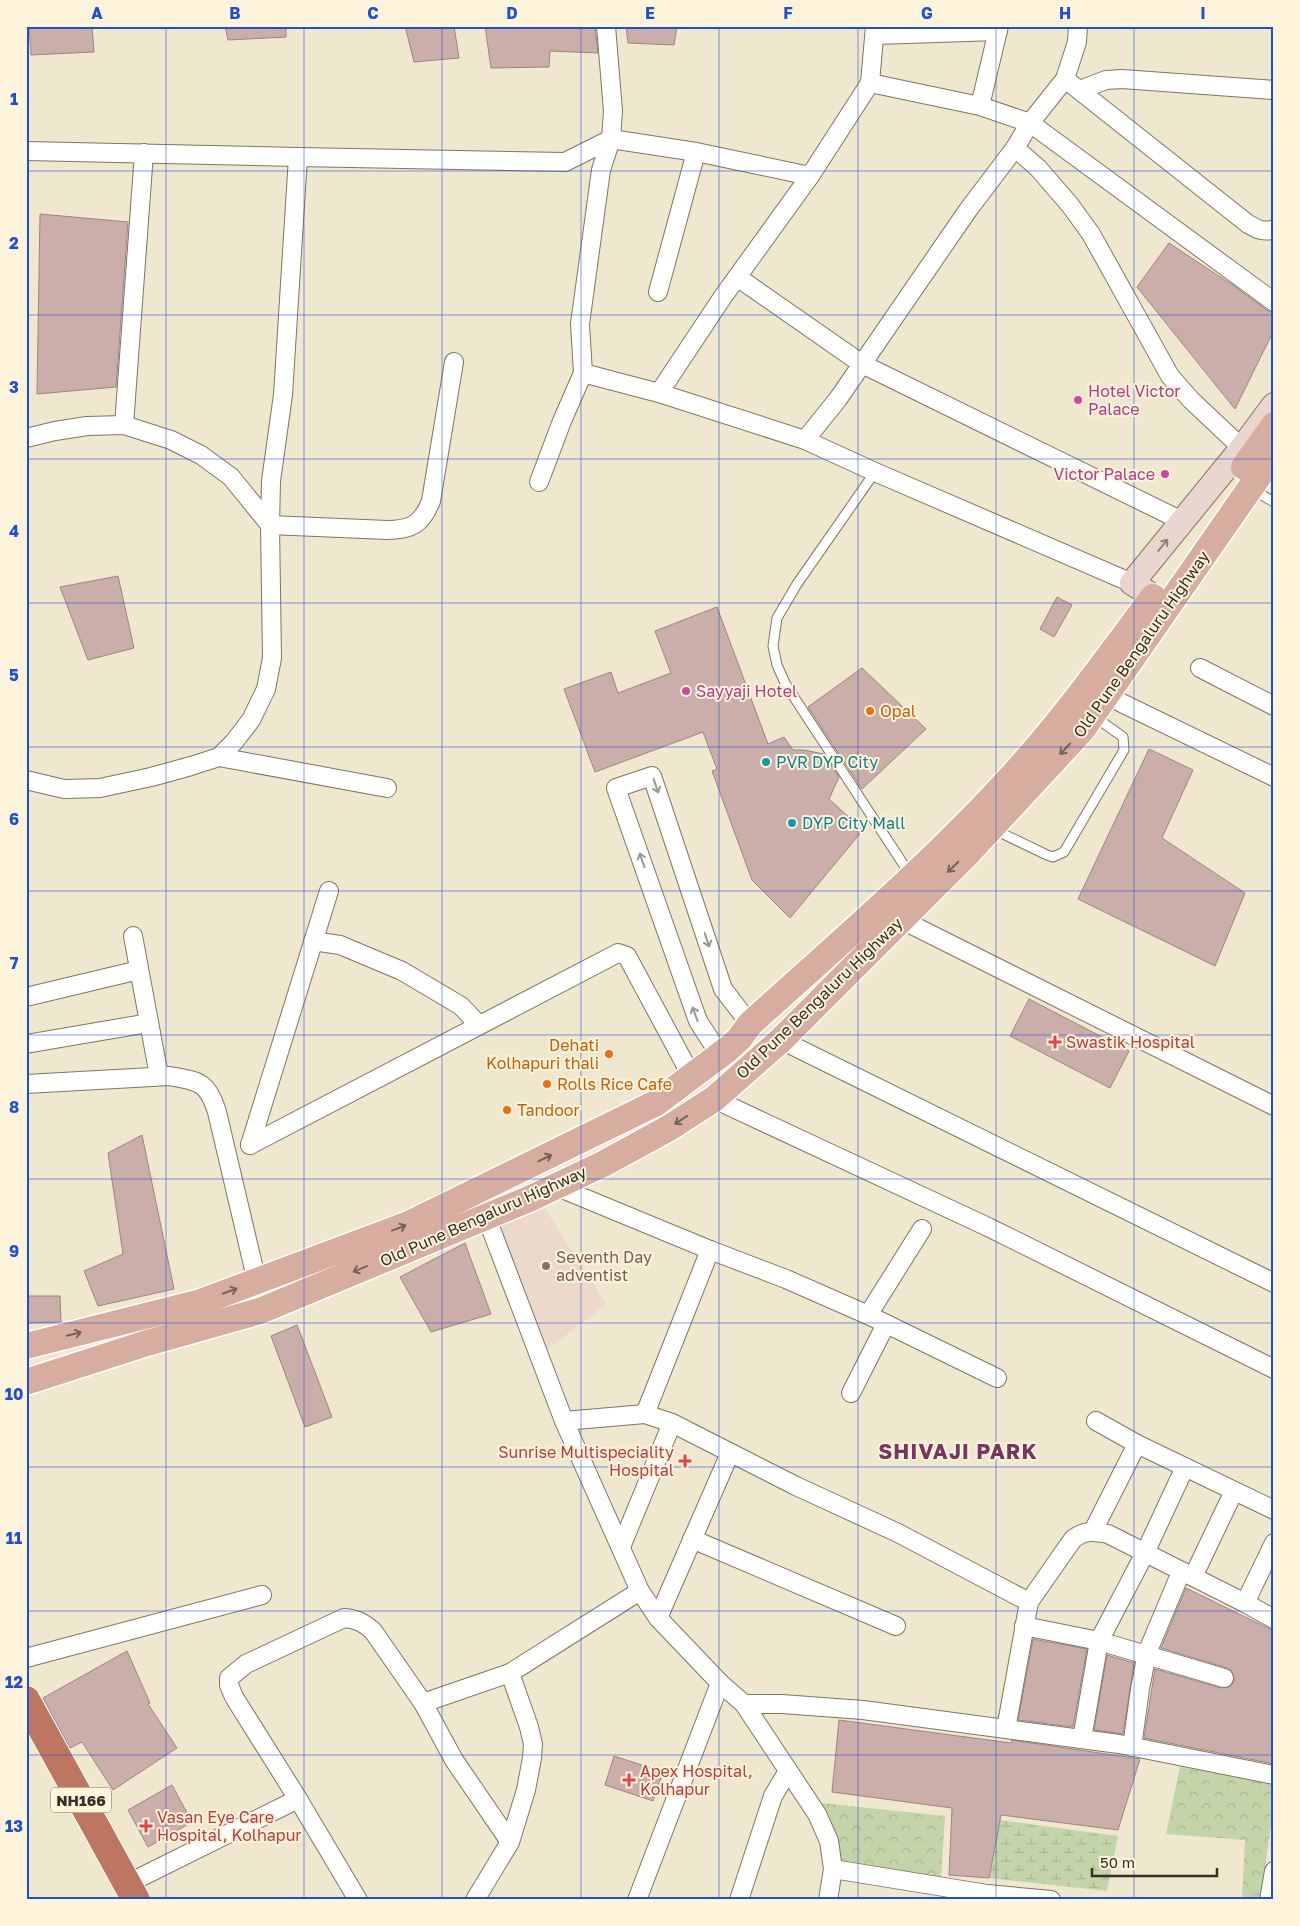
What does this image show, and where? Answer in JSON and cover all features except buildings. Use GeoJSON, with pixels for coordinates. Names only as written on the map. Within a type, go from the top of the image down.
{"type":"FeatureCollection","features":[{"type":"Feature","properties":{"kind":"highway","name":"NH166"},"geometry":{"type":"LineString","coordinates":[[26,1700],[128,1895]]}},
{"type":"Feature","properties":{"kind":"highway","name":"NH166"},"geometry":{"type":"LineString","coordinates":[[26,1728],[128,1895]]}},
{"type":"Feature","properties":{"kind":"main road","name":"Old Pune Bengaluru Highway"},"geometry":{"type":"LineString","coordinates":[[26,1382],[147,1343],[260,1310],[487,1216],[603,1164],[669,1128],[714,1099],[781,1040],[991,828],[1082,730],[1095,699],[1153,593],[1274,425]]}},
{"type":"Feature","properties":{"kind":"main road","name":"Old Pune Bengaluru Highway"},"geometry":{"type":"LineString","coordinates":[[1153,593],[1274,454]]}},
{"type":"Feature","properties":{"kind":"main road","name":"Old Pune Bengaluru Highway"},"geometry":{"type":"LineString","coordinates":[[26,1346],[201,1302],[409,1224],[656,1103],[740,1039],[750,1024],[911,876],[1011,777],[1067,714],[1095,699]]}},
{"type":"Feature","properties":{"kind":"street"},"geometry":{"type":"LineString","coordinates":[[539,482],[562,421],[583,373],[580,324],[601,170],[610,139],[613,112],[606,26]]}},
{"type":"Feature","properties":{"kind":"street"},"geometry":{"type":"LineString","coordinates":[[804,440],[838,398],[968,210],[1015,148],[1030,123],[1065,79],[1077,42],[1078,26]]}},
{"type":"Feature","properties":{"kind":"street"},"geometry":{"type":"LineString","coordinates":[[659,393],[737,277],[810,176],[870,83],[875,30],[999,28],[980,106]]}},
{"type":"Feature","properties":{"kind":"street"},"geometry":{"type":"LineString","coordinates":[[1065,79],[1248,224],[1258,230],[1267,232],[1274,229]]}},
{"type":"Feature","properties":{"kind":"street"},"geometry":{"type":"LineString","coordinates":[[1080,90],[1106,80],[1122,79],[1274,90]]}},
{"type":"Feature","properties":{"kind":"street"},"geometry":{"type":"LineString","coordinates":[[870,83],[980,106],[1030,123],[1274,302]]}},
{"type":"Feature","properties":{"kind":"street"},"geometry":{"type":"LineString","coordinates":[[26,151],[565,162],[610,139],[696,152],[810,176]]}},
{"type":"Feature","properties":{"kind":"street"},"geometry":{"type":"LineString","coordinates":[[1015,148],[1038,168],[1070,205],[1091,234],[1170,376],[1191,400],[1242,448]]}},
{"type":"Feature","properties":{"kind":"street"},"geometry":{"type":"LineString","coordinates":[[658,292],[696,152]]}},
{"type":"Feature","properties":{"kind":"street"},"geometry":{"type":"LineString","coordinates":[[124,425],[144,153]]}},
{"type":"Feature","properties":{"kind":"street"},"geometry":{"type":"LineString","coordinates":[[219,757],[234,742],[251,720],[266,689],[272,658],[270,525],[272,481],[283,395],[298,156]]}},
{"type":"Feature","properties":{"kind":"street"},"geometry":{"type":"LineString","coordinates":[[737,277],[862,364],[1182,521]]}},
{"type":"Feature","properties":{"kind":"street"},"geometry":{"type":"LineString","coordinates":[[26,438],[87,426],[124,425],[171,440],[201,455],[231,477],[270,525],[403,530],[417,524],[426,514],[431,501],[454,362]]}},
{"type":"Feature","properties":{"kind":"street"},"geometry":{"type":"LineString","coordinates":[[583,373],[659,393],[804,440],[1153,593],[1178,602],[1267,498],[1274,475]]}},
{"type":"Feature","properties":{"kind":"street"},"geometry":{"type":"LineString","coordinates":[[1153,593],[1182,521],[1242,448],[1274,405]]}},
{"type":"Feature","properties":{"kind":"street"},"geometry":{"type":"LineString","coordinates":[[1200,668],[1274,706]]}},
{"type":"Feature","properties":{"kind":"street"},"geometry":{"type":"LineString","coordinates":[[1095,699],[1274,777]]}},
{"type":"Feature","properties":{"kind":"street"},"geometry":{"type":"LineString","coordinates":[[26,780],[64,789],[100,788],[151,777],[219,757],[387,788]]}},
{"type":"Feature","properties":{"kind":"street"},"geometry":{"type":"LineString","coordinates":[[720,1056],[698,1021],[616,788],[652,776],[723,989],[750,1024]]}},
{"type":"Feature","properties":{"kind":"street"},"geometry":{"type":"LineString","coordinates":[[329,891],[250,1145],[618,952],[627,956],[692,1077]]}},
{"type":"Feature","properties":{"kind":"street"},"geometry":{"type":"LineString","coordinates":[[900,919],[1274,1106]]}},
{"type":"Feature","properties":{"kind":"street"},"geometry":{"type":"LineString","coordinates":[[134,936],[159,1076]]}},
{"type":"Feature","properties":{"kind":"street"},"geometry":{"type":"LineString","coordinates":[[313,941],[340,945],[402,971],[461,1006],[478,1024]]}},
{"type":"Feature","properties":{"kind":"street"},"geometry":{"type":"LineString","coordinates":[[26,997],[140,970]]}},
{"type":"Feature","properties":{"kind":"street"},"geometry":{"type":"LineString","coordinates":[[26,1044],[149,1023]]}},
{"type":"Feature","properties":{"kind":"street"},"geometry":{"type":"LineString","coordinates":[[781,1040],[1274,1282]]}},
{"type":"Feature","properties":{"kind":"street"},"geometry":{"type":"LineString","coordinates":[[26,1084],[170,1076],[190,1080],[202,1085],[212,1095],[257,1282]]}},
{"type":"Feature","properties":{"kind":"street"},"geometry":{"type":"LineString","coordinates":[[714,1099],[988,1226],[1274,1369]]}},
{"type":"Feature","properties":{"kind":"street"},"geometry":{"type":"LineString","coordinates":[[555,1186],[786,1279],[868,1315],[997,1378]]}},
{"type":"Feature","properties":{"kind":"street"},"geometry":{"type":"LineString","coordinates":[[477,1192],[564,1421],[640,1591],[658,1618],[720,1683],[744,1704],[817,1814],[829,1841],[833,1869],[828,1900]]}},
{"type":"Feature","properties":{"kind":"street"},"geometry":{"type":"LineString","coordinates":[[868,1315],[922,1229]]}},
{"type":"Feature","properties":{"kind":"street"},"geometry":{"type":"LineString","coordinates":[[645,1414],[710,1250]]}},
{"type":"Feature","properties":{"kind":"street"},"geometry":{"type":"LineString","coordinates":[[851,1393],[886,1324]]}},
{"type":"Feature","properties":{"kind":"street"},"geometry":{"type":"LineString","coordinates":[[564,1421],[645,1414],[672,1423],[730,1453],[898,1533],[1029,1602]]}},
{"type":"Feature","properties":{"kind":"street"},"geometry":{"type":"LineString","coordinates":[[1096,1421],[1136,1444],[1274,1510]]}},
{"type":"Feature","properties":{"kind":"street"},"geometry":{"type":"LineString","coordinates":[[621,1547],[672,1423]]}},
{"type":"Feature","properties":{"kind":"street"},"geometry":{"type":"LineString","coordinates":[[1093,1531],[1136,1444]]}},
{"type":"Feature","properties":{"kind":"street"},"geometry":{"type":"LineString","coordinates":[[658,1618],[730,1453]]}},
{"type":"Feature","properties":{"kind":"street"},"geometry":{"type":"LineString","coordinates":[[1082,1739],[1099,1641],[1145,1553],[1184,1467]]}},
{"type":"Feature","properties":{"kind":"street"},"geometry":{"type":"LineString","coordinates":[[1132,1746],[1147,1656],[1187,1574],[1234,1491]]}},
{"type":"Feature","properties":{"kind":"street"},"geometry":{"type":"LineString","coordinates":[[1006,1729],[1029,1602],[1073,1539],[1082,1533],[1093,1531],[1108,1534],[1245,1602],[1274,1619]]}},
{"type":"Feature","properties":{"kind":"street"},"geometry":{"type":"LineString","coordinates":[[692,1539],[896,1626]]}},
{"type":"Feature","properties":{"kind":"street"},"geometry":{"type":"LineString","coordinates":[[1245,1602],[1274,1543]]}},
{"type":"Feature","properties":{"kind":"street"},"geometry":{"type":"LineString","coordinates":[[423,1704],[510,1673],[640,1591]]}},
{"type":"Feature","properties":{"kind":"street"},"geometry":{"type":"LineString","coordinates":[[26,1658],[262,1594]]}},
{"type":"Feature","properties":{"kind":"street"},"geometry":{"type":"LineString","coordinates":[[358,1900],[234,1697],[229,1685],[229,1678],[236,1670],[246,1664],[344,1618],[365,1623],[373,1631],[423,1704],[454,1760],[510,1842]]}},
{"type":"Feature","properties":{"kind":"street"},"geometry":{"type":"LineString","coordinates":[[1024,1626],[1099,1641],[1224,1678]]}},
{"type":"Feature","properties":{"kind":"street"},"geometry":{"type":"LineString","coordinates":[[476,1900],[510,1842],[526,1790],[532,1758],[533,1744],[530,1727],[510,1673]]}},
{"type":"Feature","properties":{"kind":"street"},"geometry":{"type":"LineString","coordinates":[[637,1900],[720,1683]]}},
{"type":"Feature","properties":{"kind":"street"},"geometry":{"type":"LineString","coordinates":[[744,1704],[782,1704],[863,1710],[1082,1739],[1132,1746],[1274,1775]]}},
{"type":"Feature","properties":{"kind":"street"},"geometry":{"type":"LineString","coordinates":[[739,1900],[773,1796],[788,1771]]}},
{"type":"Feature","properties":{"kind":"street"},"geometry":{"type":"LineString","coordinates":[[128,1895],[298,1799]]}},
{"type":"Feature","properties":{"kind":"street"},"geometry":{"type":"LineString","coordinates":[[833,1869],[987,1897],[1050,1900]]}},
{"type":"Feature","properties":{"kind":"street"},"geometry":{"type":"LineString","coordinates":[[1269,1900],[1274,1871]]}},
{"type":"Feature","properties":{"kind":"lane"},"geometry":{"type":"LineString","coordinates":[[875,472],[797,584],[777,618],[773,646],[776,665],[786,685],[911,876]]}},
{"type":"Feature","properties":{"kind":"lane"},"geometry":{"type":"LineString","coordinates":[[991,828],[1053,857],[1064,852],[1124,750],[1124,737],[1095,699]]}},
{"type":"Feature","properties":{"kind":"shaded area","name":"Seventh Day adventist"},"geometry":{"type":"Polygon","coordinates":[[[540,1201],[606,1304],[543,1353],[497,1227],[540,1201]]]}},
{"type":"Feature","properties":{"kind":"green space"},"geometry":{"type":"Polygon","coordinates":[[[1180,1767],[1274,1783],[1274,1806],[1260,1900],[1242,1899],[1245,1840],[1166,1834],[1180,1767]]]}},
{"type":"Feature","properties":{"kind":"green space"},"geometry":{"type":"Polygon","coordinates":[[[821,1803],[945,1816],[941,1878],[841,1860],[821,1803]]]}},
{"type":"Feature","properties":{"kind":"green space"},"geometry":{"type":"Polygon","coordinates":[[[1000,1820],[1118,1836],[1107,1891],[989,1878],[1000,1820]]]}},
{"type":"Feature","properties":{"kind":"place","name":"Hotel Victor Palace"},"geometry":{"type":"Point","coordinates":[1078,400]}},
{"type":"Feature","properties":{"kind":"place","name":"Victor Palace"},"geometry":{"type":"Point","coordinates":[1165,474]}},
{"type":"Feature","properties":{"kind":"place","name":"Sayyaji Hotel"},"geometry":{"type":"Point","coordinates":[686,691]}},
{"type":"Feature","properties":{"kind":"place","name":"Opal"},"geometry":{"type":"Point","coordinates":[870,711]}},
{"type":"Feature","properties":{"kind":"place","name":"PVR DYP City"},"geometry":{"type":"Point","coordinates":[766,762]}},
{"type":"Feature","properties":{"kind":"place","name":"DYP City Mall"},"geometry":{"type":"Point","coordinates":[792,823]}},
{"type":"Feature","properties":{"kind":"place","name":"Swastik Hospital"},"geometry":{"type":"Point","coordinates":[1055,1042]}},
{"type":"Feature","properties":{"kind":"place","name":"Dehati Kolhapuri thali"},"geometry":{"type":"Point","coordinates":[609,1054]}},
{"type":"Feature","properties":{"kind":"place","name":"Rolls Rice Cafe"},"geometry":{"type":"Point","coordinates":[547,1084]}},
{"type":"Feature","properties":{"kind":"place","name":"Tandoor"},"geometry":{"type":"Point","coordinates":[507,1110]}},
{"type":"Feature","properties":{"kind":"place","name":"Seventh Day adventist"},"geometry":{"type":"Point","coordinates":[546,1266]}},
{"type":"Feature","properties":{"kind":"place","name":"Sunrise Multispeciality Hospital"},"geometry":{"type":"Point","coordinates":[685,1461]}},
{"type":"Feature","properties":{"kind":"place","name":"Apex Hospital, Kolhapur"},"geometry":{"type":"Point","coordinates":[629,1780]}},
{"type":"Feature","properties":{"kind":"place","name":"Vasan Eye Care Hospital, Kolhapur"},"geometry":{"type":"Point","coordinates":[146,1826]}},
{"type":"Feature","properties":{"kind":"district","name":"SHIVAJI PARK"},"geometry":{"type":"Point","coordinates":[958,1451]}}]}
